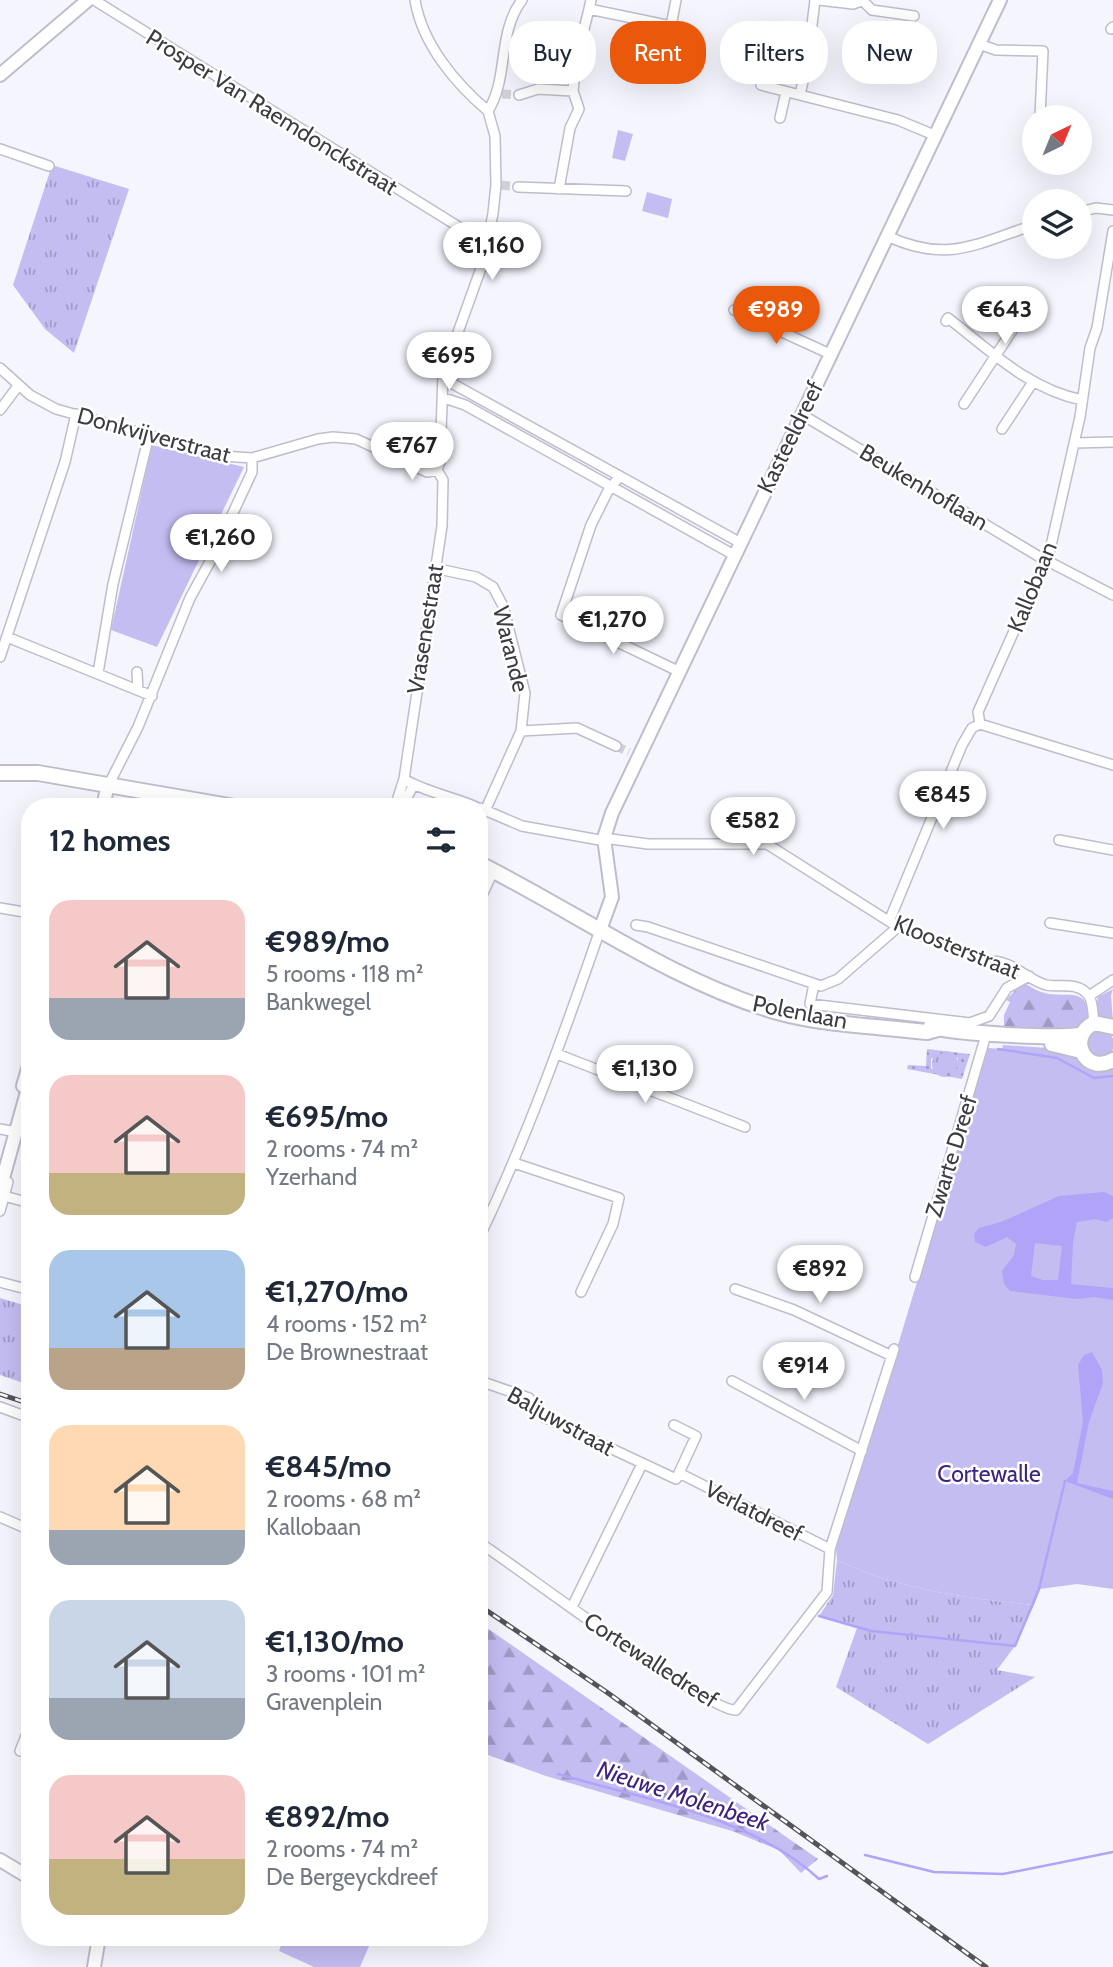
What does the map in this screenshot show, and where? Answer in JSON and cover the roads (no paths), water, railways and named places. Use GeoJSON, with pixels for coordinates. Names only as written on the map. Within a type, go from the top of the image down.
{"type":"FeatureCollection","features":[{"type":"Feature","properties":{"kind":"main road"},"geometry":{"type":"LineString","coordinates":[[0,773],[38,773],[106,795],[138,798]]}},
{"type":"Feature","properties":{"kind":"main road"},"geometry":{"type":"LineString","coordinates":[[0,780],[21,779],[126,798]]}},
{"type":"Feature","properties":{"kind":"main road","name":"Polenlaan"},"geometry":{"type":"LineString","coordinates":[[488,868],[669,965],[772,1002],[843,1016],[928,1024],[938,1029],[986,1035],[1002,1032],[1065,1037],[1082,1034]]}},
{"type":"Feature","properties":{"kind":"main road"},"geometry":{"type":"LineString","coordinates":[[1081,1051],[1082,1034],[1094,1023],[1113,1027]]}},
{"type":"Feature","properties":{"kind":"main road"},"geometry":{"type":"LineString","coordinates":[[986,1035],[1001,1040],[1064,1045],[1081,1051],[1093,1063],[1104,1064],[1113,1060]]}},
{"type":"Feature","properties":{"kind":"street"},"geometry":{"type":"LineString","coordinates":[[0,75],[88,0]]}},
{"type":"Feature","properties":{"kind":"street","name":"Prosper Van Raemdonckstraat"},"geometry":{"type":"LineString","coordinates":[[94,0],[488,245]]}},
{"type":"Feature","properties":{"kind":"street"},"geometry":{"type":"LineString","coordinates":[[415,0],[423,30],[435,49],[476,103],[488,111],[499,94],[507,31],[522,0]]}},
{"type":"Feature","properties":{"kind":"street"},"geometry":{"type":"LineString","coordinates":[[559,189],[570,128],[579,109],[573,91],[576,61],[589,5],[671,26],[676,0]]}},
{"type":"Feature","properties":{"kind":"street"},"geometry":{"type":"LineString","coordinates":[[800,95],[817,0],[864,1],[872,10],[914,16]]}},
{"type":"Feature","properties":{"kind":"street","name":"Kasteeldreef"},"geometry":{"type":"LineString","coordinates":[[605,839],[611,813],[634,754],[678,671],[1000,0]]}},
{"type":"Feature","properties":{"kind":"street"},"geometry":{"type":"LineString","coordinates":[[979,44],[996,50],[1043,51],[1041,105]]}},
{"type":"Feature","properties":{"kind":"street"},"geometry":{"type":"LineString","coordinates":[[761,84],[898,120],[934,135]]}},
{"type":"Feature","properties":{"kind":"street"},"geometry":{"type":"LineString","coordinates":[[519,95],[538,89],[573,91]]}},
{"type":"Feature","properties":{"kind":"street"},"geometry":{"type":"LineString","coordinates":[[780,118],[786,92]]}},
{"type":"Feature","properties":{"kind":"street","name":"Vrasenestraat"},"geometry":{"type":"LineString","coordinates":[[398,798],[404,779],[443,494],[443,480],[437,470],[440,462],[440,408],[444,398],[443,374],[488,245],[499,185],[493,126],[488,111]]}},
{"type":"Feature","properties":{"kind":"street"},"geometry":{"type":"LineString","coordinates":[[0,149],[49,166]]}},
{"type":"Feature","properties":{"kind":"street"},"geometry":{"type":"LineString","coordinates":[[518,187],[626,191]]}},
{"type":"Feature","properties":{"kind":"street"},"geometry":{"type":"LineString","coordinates":[[1092,209],[1113,210]]}},
{"type":"Feature","properties":{"kind":"street"},"geometry":{"type":"LineString","coordinates":[[887,236],[926,251],[954,251],[1022,229]]}},
{"type":"Feature","properties":{"kind":"street","name":"Kallobaan"},"geometry":{"type":"LineString","coordinates":[[890,919],[962,745],[972,728],[980,724],[978,712],[1047,559],[1109,278],[1113,231]]}},
{"type":"Feature","properties":{"kind":"street"},"geometry":{"type":"LineString","coordinates":[[964,404],[1019,320],[1022,304]]}},
{"type":"Feature","properties":{"kind":"street"},"geometry":{"type":"LineString","coordinates":[[734,310],[830,354]]}},
{"type":"Feature","properties":{"kind":"street"},"geometry":{"type":"LineString","coordinates":[[946,321],[948,318],[996,358],[1051,393],[1082,400]]}},
{"type":"Feature","properties":{"kind":"street","name":"Donkvijverstraat"},"geometry":{"type":"LineString","coordinates":[[0,368],[18,386],[43,402],[223,456],[252,458],[318,439],[344,436],[356,439],[421,470],[437,470]]}},
{"type":"Feature","properties":{"kind":"street"},"geometry":{"type":"LineString","coordinates":[[444,379],[739,542]]}},
{"type":"Feature","properties":{"kind":"street"},"geometry":{"type":"LineString","coordinates":[[1002,429],[1033,382]]}},
{"type":"Feature","properties":{"kind":"street"},"geometry":{"type":"LineString","coordinates":[[0,410],[18,386]]}},
{"type":"Feature","properties":{"kind":"street"},"geometry":{"type":"LineString","coordinates":[[464,405],[463,397],[469,393]]}},
{"type":"Feature","properties":{"kind":"street"},"geometry":{"type":"LineString","coordinates":[[444,398],[464,405],[734,555]]}},
{"type":"Feature","properties":{"kind":"street"},"geometry":{"type":"LineString","coordinates":[[0,657],[65,462],[76,414]]}},
{"type":"Feature","properties":{"kind":"street","name":"Beukenhoflaan"},"geometry":{"type":"LineString","coordinates":[[802,414],[1113,595]]}},
{"type":"Feature","properties":{"kind":"street"},"geometry":{"type":"LineString","coordinates":[[98,673],[113,584],[149,435]]}},
{"type":"Feature","properties":{"kind":"street"},"geometry":{"type":"LineString","coordinates":[[1074,443],[1113,442]]}},
{"type":"Feature","properties":{"kind":"street"},"geometry":{"type":"LineString","coordinates":[[106,795],[152,696],[184,611],[252,472],[252,458]]}},
{"type":"Feature","properties":{"kind":"street"},"geometry":{"type":"LineString","coordinates":[[620,476],[608,491],[591,525],[561,615],[678,671]]}},
{"type":"Feature","properties":{"kind":"street"},"geometry":{"type":"LineString","coordinates":[[717,546],[723,540],[723,533]]}},
{"type":"Feature","properties":{"kind":"street","name":"Warande"},"geometry":{"type":"LineString","coordinates":[[434,568],[476,577],[493,587],[503,606],[525,693],[521,731],[485,798]]}},
{"type":"Feature","properties":{"kind":"street"},"geometry":{"type":"LineString","coordinates":[[0,622],[11,626]]}},
{"type":"Feature","properties":{"kind":"street"},"geometry":{"type":"LineString","coordinates":[[7,637],[152,696]]}},
{"type":"Feature","properties":{"kind":"street"},"geometry":{"type":"LineString","coordinates":[[137,672],[138,690]]}},
{"type":"Feature","properties":{"kind":"street"},"geometry":{"type":"LineString","coordinates":[[980,724],[1113,765]]}},
{"type":"Feature","properties":{"kind":"street"},"geometry":{"type":"LineString","coordinates":[[521,731],[578,727],[616,746]]}},
{"type":"Feature","properties":{"kind":"street"},"geometry":{"type":"LineString","coordinates":[[404,779],[413,786],[407,798]]}},
{"type":"Feature","properties":{"kind":"street","name":"Kloosterstraat"},"geometry":{"type":"LineString","coordinates":[[413,786],[433,789],[455,798]]}},
{"type":"Feature","properties":{"kind":"street","name":"Kloosterstraat"},"geometry":{"type":"LineString","coordinates":[[488,812],[522,827],[605,839],[649,844],[767,844],[890,919],[898,927],[990,961],[1003,962],[1046,985],[1076,987],[1089,996]]}},
{"type":"Feature","properties":{"kind":"street"},"geometry":{"type":"LineString","coordinates":[[488,1219],[514,1163],[556,1054],[612,897],[605,839]]}},
{"type":"Feature","properties":{"kind":"street"},"geometry":{"type":"LineString","coordinates":[[1059,840],[1113,850]]}},
{"type":"Feature","properties":{"kind":"street"},"geometry":{"type":"LineString","coordinates":[[488,882],[490,878]]}},
{"type":"Feature","properties":{"kind":"street"},"geometry":{"type":"LineString","coordinates":[[0,908],[21,912]]}},
{"type":"Feature","properties":{"kind":"street"},"geometry":{"type":"LineString","coordinates":[[1050,923],[1113,933]]}},
{"type":"Feature","properties":{"kind":"street"},"geometry":{"type":"LineString","coordinates":[[635,925],[648,926],[814,984],[827,985],[838,979],[898,927]]}},
{"type":"Feature","properties":{"kind":"street","name":"Polenlaan"},"geometry":{"type":"LineString","coordinates":[[814,984],[810,1004],[970,1023],[984,1020],[998,1005],[1007,988],[1029,976]]}},
{"type":"Feature","properties":{"kind":"street"},"geometry":{"type":"LineString","coordinates":[[1094,1023],[1089,996],[1113,981]]}},
{"type":"Feature","properties":{"kind":"street","name":"Zwarte Dreef"},"geometry":{"type":"LineString","coordinates":[[915,1277],[986,1035]]}},
{"type":"Feature","properties":{"kind":"street"},"geometry":{"type":"LineString","coordinates":[[556,1054],[745,1126]]}},
{"type":"Feature","properties":{"kind":"street"},"geometry":{"type":"LineString","coordinates":[[0,1170],[6,1130],[21,1088]]}},
{"type":"Feature","properties":{"kind":"street"},"geometry":{"type":"LineString","coordinates":[[0,1211],[10,1157],[21,1121]]}},
{"type":"Feature","properties":{"kind":"street"},"geometry":{"type":"LineString","coordinates":[[514,1163],[618,1198],[613,1224],[581,1292]]}},
{"type":"Feature","properties":{"kind":"street"},"geometry":{"type":"LineString","coordinates":[[2,1192],[21,1199]]}},
{"type":"Feature","properties":{"kind":"street"},"geometry":{"type":"LineString","coordinates":[[0,1282],[21,1288]]}},
{"type":"Feature","properties":{"kind":"street","name":"Cortewalledreef"},"geometry":{"type":"LineString","coordinates":[[488,1549],[654,1667],[718,1705],[736,1710],[824,1600],[829,1582],[830,1549],[893,1353],[794,1310],[735,1289]]}},
{"type":"Feature","properties":{"kind":"street"},"geometry":{"type":"LineString","coordinates":[[732,1381],[862,1451]]}},
{"type":"Feature","properties":{"kind":"street","name":"Baljuwstraat"},"geometry":{"type":"LineString","coordinates":[[488,1384],[529,1398],[544,1417],[642,1464]]}},
{"type":"Feature","properties":{"kind":"street"},"geometry":{"type":"LineString","coordinates":[[0,1407],[21,1415]]}},
{"type":"Feature","properties":{"kind":"street","name":"Verlatdreef"},"geometry":{"type":"LineString","coordinates":[[642,1464],[676,1479],[696,1436],[674,1425]]}},
{"type":"Feature","properties":{"kind":"street"},"geometry":{"type":"LineString","coordinates":[[572,1607],[642,1464]]}},
{"type":"Feature","properties":{"kind":"street","name":"Verlatdreef"},"geometry":{"type":"LineString","coordinates":[[679,1473],[830,1549]]}},
{"type":"Feature","properties":{"kind":"street"},"geometry":{"type":"LineString","coordinates":[[0,1517],[21,1526]]}},
{"type":"Feature","properties":{"kind":"street"},"geometry":{"type":"LineString","coordinates":[[0,1860],[21,1873]]}},
{"type":"Feature","properties":{"kind":"street"},"geometry":{"type":"LineString","coordinates":[[94,1967],[98,1946]]}},
{"type":"Feature","properties":{"kind":"waterway"},"geometry":{"type":"LineString","coordinates":[[998,1049],[1057,1058],[1094,1078],[1113,1076]]}},
{"type":"Feature","properties":{"kind":"waterway"},"geometry":{"type":"LineString","coordinates":[[819,1616],[871,1631],[1015,1646],[1039,1589],[1065,1481]]}},
{"type":"Feature","properties":{"kind":"waterway","name":"Nieuwe Molenbeek"},"geometry":{"type":"LineString","coordinates":[[558,1774],[661,1802],[730,1825],[792,1858],[819,1879],[827,1876]]}},
{"type":"Feature","properties":{"kind":"waterway","name":"Nieuwe Molenbeek"},"geometry":{"type":"LineString","coordinates":[[865,1855],[934,1872],[1003,1874],[1113,1852]]}},
{"type":"Feature","properties":{"kind":"tunnel"},"geometry":{"type":"LineString","coordinates":[[502,94],[519,95]]}},
{"type":"Feature","properties":{"kind":"tunnel"},"geometry":{"type":"LineString","coordinates":[[501,185],[518,187]]}},
{"type":"Feature","properties":{"kind":"tunnel"},"geometry":{"type":"LineString","coordinates":[[616,746],[629,752]]}},
{"type":"Feature","properties":{"kind":"railway"},"geometry":{"type":"LineString","coordinates":[[0,1394],[21,1401]]}},
{"type":"Feature","properties":{"kind":"railway"},"geometry":{"type":"LineString","coordinates":[[488,1611],[608,1693],[986,1967]]}},
{"type":"Feature","properties":{"kind":"park label","name":"Cortewalle"},"geometry":{"type":"Point","coordinates":[989,1474]}}]}
